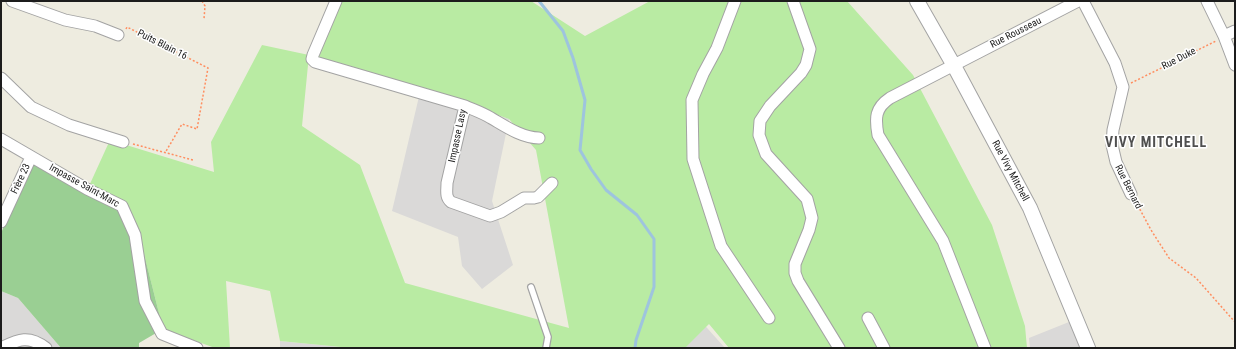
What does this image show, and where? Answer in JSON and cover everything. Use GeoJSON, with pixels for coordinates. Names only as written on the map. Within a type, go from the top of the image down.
{"type":"FeatureCollection","features":[{"type":"Feature","properties":{"kind":"street"},"geometry":{"type":"LineString","coordinates":[[12,1],[65,20],[95,26],[118,35]]}},
{"type":"Feature","properties":{"kind":"street","name":"Impasse Lasy"},"geometry":{"type":"LineString","coordinates":[[336,1],[313,55],[312,59],[315,62],[466,106],[447,183],[448,199],[452,202],[490,216],[501,212],[524,198],[538,197],[552,183]]}},
{"type":"Feature","properties":{"kind":"street"},"geometry":{"type":"LineString","coordinates":[[735,1],[717,48],[703,74],[692,100],[693,159],[721,246],[769,318]]}},
{"type":"Feature","properties":{"kind":"street"},"geometry":{"type":"LineString","coordinates":[[792,1],[810,49],[806,65],[802,73],[770,106],[760,121],[759,135],[766,154],[807,199],[812,218],[809,230],[795,264],[795,273],[798,281],[839,348]]}},
{"type":"Feature","properties":{"kind":"street","name":"Rue Vivy Mitchell"},"geometry":{"type":"LineString","coordinates":[[917,1],[953,64],[1030,208],[1088,348]]}},
{"type":"Feature","properties":{"kind":"street","name":"Rue Rousseau"},"geometry":{"type":"LineString","coordinates":[[985,348],[943,241],[878,135],[875,121],[879,109],[885,101],[953,64],[1078,1]]}},
{"type":"Feature","properties":{"kind":"street","name":"Rue Bernard"},"geometry":{"type":"LineString","coordinates":[[1084,1],[1115,63],[1122,87],[1113,130],[1112,146],[1116,162],[1131,194]]}},
{"type":"Feature","properties":{"kind":"street"},"geometry":{"type":"LineString","coordinates":[[1207,1],[1224,36],[1235,65]]}},
{"type":"Feature","properties":{"kind":"street"},"geometry":{"type":"LineString","coordinates":[[1224,36],[1235,32]]}},
{"type":"Feature","properties":{"kind":"street"},"geometry":{"type":"LineString","coordinates":[[1,78],[31,107],[69,125],[123,142]]}},
{"type":"Feature","properties":{"kind":"street"},"geometry":{"type":"LineString","coordinates":[[466,106],[531,138],[539,138]]}},
{"type":"Feature","properties":{"kind":"street","name":"Impasse Saint-Marc"},"geometry":{"type":"LineString","coordinates":[[1,139],[87,189],[122,206],[135,235],[145,301],[162,334],[197,348]]}},
{"type":"Feature","properties":{"kind":"street","name":"Frère 23"},"geometry":{"type":"LineString","coordinates":[[1,222],[32,157]]}},
{"type":"Feature","properties":{"kind":"street"},"geometry":{"type":"LineString","coordinates":[[868,318],[884,348]]}},
{"type":"Feature","properties":{"kind":"street"},"geometry":{"type":"LineString","coordinates":[[1,348],[23,338],[34,340],[46,348]]}},
{"type":"Feature","properties":{"kind":"lane"},"geometry":{"type":"LineString","coordinates":[[531,287],[548,337],[546,348]]}},
{"type":"Feature","properties":{"kind":"path"},"geometry":{"type":"LineString","coordinates":[[202,1],[205,6],[204,19]]}},
{"type":"Feature","properties":{"kind":"path","name":"Puits Blain 16"},"geometry":{"type":"LineString","coordinates":[[118,35],[127,28],[208,68],[197,129],[182,124],[165,153]]}},
{"type":"Feature","properties":{"kind":"path","name":"Rue Duke"},"geometry":{"type":"LineString","coordinates":[[1122,87],[1224,36]]}},
{"type":"Feature","properties":{"kind":"path"},"geometry":{"type":"LineString","coordinates":[[123,142],[193,160]]}},
{"type":"Feature","properties":{"kind":"path","name":"Rue Bernard"},"geometry":{"type":"LineString","coordinates":[[1131,194],[1169,258],[1196,278],[1235,322]]}},
{"type":"Feature","properties":{"kind":"shaded area"},"geometry":{"type":"Polygon","coordinates":[[[421,88],[509,119],[492,201],[513,265],[482,289],[462,266],[458,237],[392,211],[421,88]]]}},
{"type":"Feature","properties":{"kind":"shaded area"},"geometry":{"type":"Polygon","coordinates":[[[1,291],[18,298],[61,348],[1,348],[1,291]]]}},
{"type":"Feature","properties":{"kind":"shaded area"},"geometry":{"type":"Polygon","coordinates":[[[681,299],[708,329],[725,348],[647,348],[681,299]]]}},
{"type":"Feature","properties":{"kind":"shaded area"},"geometry":{"type":"Polygon","coordinates":[[[1069,322],[1082,348],[1030,348],[1029,338],[1069,322]]]}},
{"type":"Feature","properties":{"kind":"shaded area"},"geometry":{"type":"Polygon","coordinates":[[[280,341],[351,348],[280,348],[280,341]]]}},
{"type":"Feature","properties":{"kind":"green space"},"geometry":{"type":"Polygon","coordinates":[[[339,1],[531,1],[585,36],[650,1],[847,1],[913,75],[992,225],[1025,326],[1027,348],[729,348],[709,324],[685,348],[351,348],[280,341],[270,291],[226,281],[230,348],[215,348],[163,329],[138,230],[89,186],[110,140],[214,172],[211,142],[262,45],[309,55],[302,126],[360,165],[405,283],[569,328],[536,150],[509,119],[431,91],[318,57],[317,51],[339,1]]]}},
{"type":"Feature","properties":{"kind":"green space"},"geometry":{"type":"Polygon","coordinates":[[[34,160],[126,205],[138,230],[163,329],[139,343],[139,348],[61,348],[18,298],[1,291],[1,233],[34,160]]]}},
{"type":"Feature","properties":{"kind":"waterway"},"geometry":{"type":"LineString","coordinates":[[539,1],[563,31],[573,58],[585,100],[580,150],[606,190],[637,215],[654,239],[654,287],[636,340],[635,348]]}},
{"type":"Feature","properties":{"kind":"district","name":"VIVY MITCHELL"},"geometry":{"type":"Point","coordinates":[1156,143]}}]}
